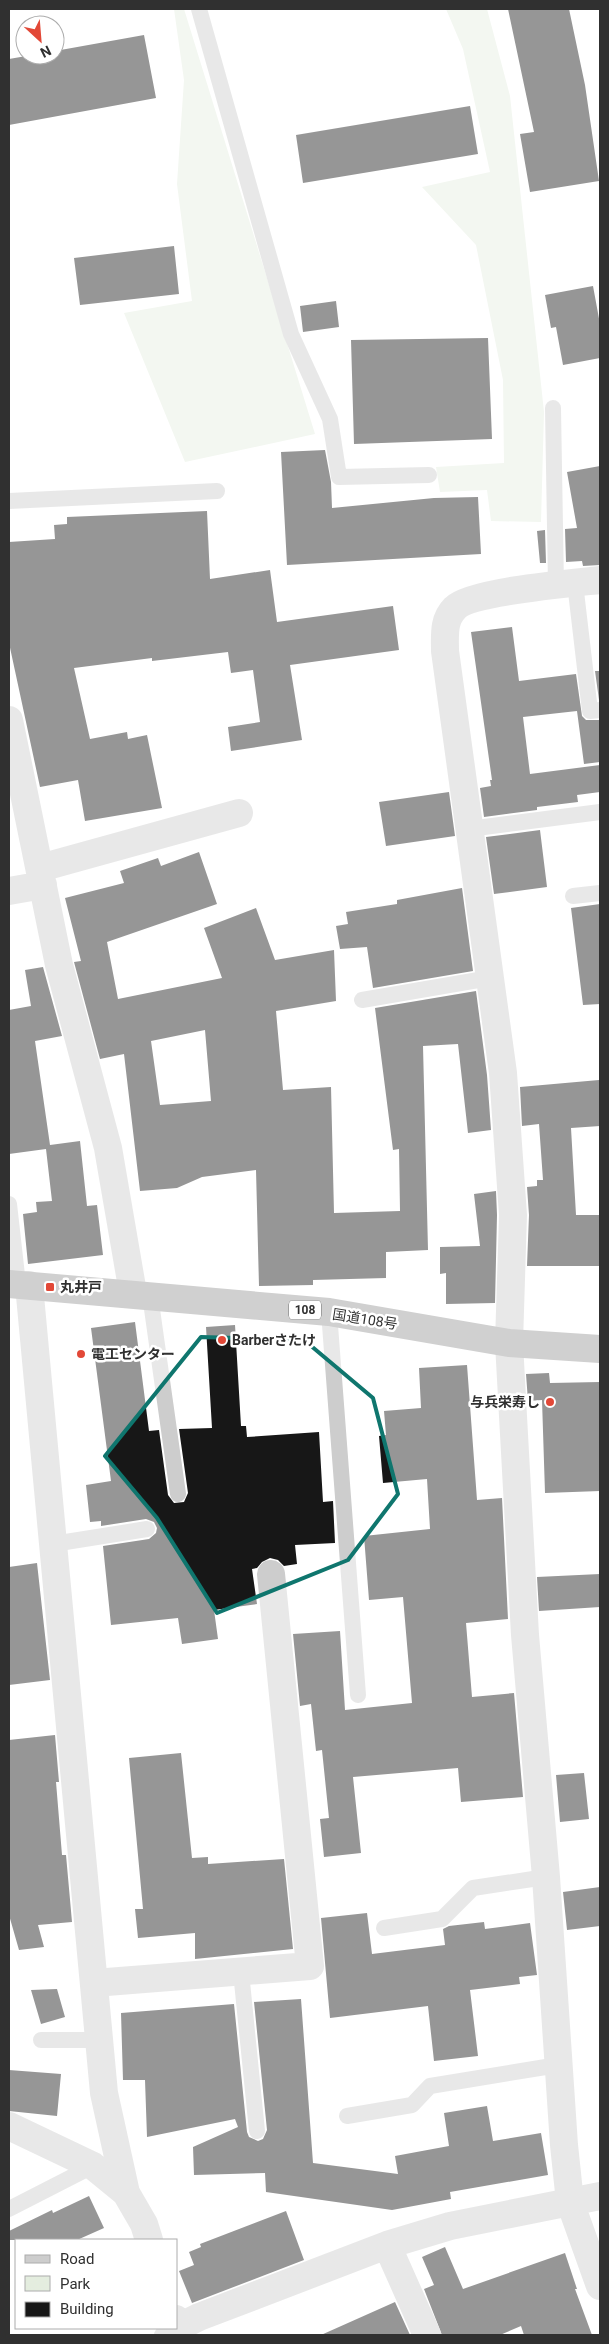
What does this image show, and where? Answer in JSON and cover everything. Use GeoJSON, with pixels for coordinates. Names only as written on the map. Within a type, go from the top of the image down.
{"type":"FeatureCollection","features":[{"type":"Feature","properties":{"kind":"highway","name":"国道108号"},"geometry":{"type":"LineString","coordinates":[[19,1284],[329,1312],[509,1343],[600,1349]]}},
{"type":"Feature","properties":{"kind":"street"},"geometry":{"type":"LineString","coordinates":[[577,583],[485,596],[464,602],[455,608],[445,624],[444,651],[503,1073],[513,1215],[509,1343],[525,1635],[546,1877],[564,2145],[570,2202],[600,2286]]}},
{"type":"Feature","properties":{"kind":"street"},"geometry":{"type":"LineString","coordinates":[[9,720],[59,965],[108,1148],[141,1294]]}},
{"type":"Feature","properties":{"kind":"street"},"geometry":{"type":"LineString","coordinates":[[9,891],[41,877],[239,813]]}},
{"type":"Feature","properties":{"kind":"street"},"geometry":{"type":"LineString","coordinates":[[19,1284],[53,1544],[104,2093],[126,2193],[144,2224],[149,2239]]}},
{"type":"Feature","properties":{"kind":"street"},"geometry":{"type":"LineString","coordinates":[[94,1983],[310,1966],[271,1574]]}},
{"type":"Feature","properties":{"kind":"street"},"geometry":{"type":"LineString","coordinates":[[9,2126],[93,2166],[126,2193]]}},
{"type":"Feature","properties":{"kind":"street"},"geometry":{"type":"LineString","coordinates":[[185,2327],[387,2245],[450,2226],[600,2196]]}},
{"type":"Feature","properties":{"kind":"street"},"geometry":{"type":"LineString","coordinates":[[387,2245],[427,2335]]}},
{"type":"Feature","properties":{"kind":"lane"},"geometry":{"type":"LineString","coordinates":[[198,9],[291,334],[330,419],[339,477],[429,474]]}},
{"type":"Feature","properties":{"kind":"lane"},"geometry":{"type":"LineString","coordinates":[[553,408],[577,583],[590,711],[600,710]]}},
{"type":"Feature","properties":{"kind":"lane"},"geometry":{"type":"LineString","coordinates":[[9,501],[217,491]]}},
{"type":"Feature","properties":{"kind":"lane"},"geometry":{"type":"LineString","coordinates":[[469,829],[600,812]]}},
{"type":"Feature","properties":{"kind":"lane"},"geometry":{"type":"LineString","coordinates":[[573,896],[600,893]]}},
{"type":"Feature","properties":{"kind":"lane"},"geometry":{"type":"LineString","coordinates":[[362,1000],[490,978]]}},
{"type":"Feature","properties":{"kind":"lane"},"geometry":{"type":"LineString","coordinates":[[9,1204],[19,1284]]}},
{"type":"Feature","properties":{"kind":"lane"},"geometry":{"type":"LineString","coordinates":[[141,1294],[178,1494]]}},
{"type":"Feature","properties":{"kind":"lane"},"geometry":{"type":"LineString","coordinates":[[329,1312],[358,1695]]}},
{"type":"Feature","properties":{"kind":"lane"},"geometry":{"type":"LineString","coordinates":[[53,1544],[147,1530]]}},
{"type":"Feature","properties":{"kind":"lane"},"geometry":{"type":"LineString","coordinates":[[384,1928],[442,1920],[473,1888],[546,1877]]}},
{"type":"Feature","properties":{"kind":"lane"},"geometry":{"type":"LineString","coordinates":[[241,1972],[257,2131]]}},
{"type":"Feature","properties":{"kind":"lane"},"geometry":{"type":"LineString","coordinates":[[41,2040],[99,2040]]}},
{"type":"Feature","properties":{"kind":"lane"},"geometry":{"type":"LineString","coordinates":[[347,2116],[412,2105],[430,2086],[558,2065]]}},
{"type":"Feature","properties":{"kind":"lane"},"geometry":{"type":"LineString","coordinates":[[9,2209],[93,2166]]}},
{"type":"Feature","properties":{"kind":"highlighted area"},"geometry":{"type":"Polygon","coordinates":[[[201,1337],[304,1340],[373,1398],[398,1494],[348,1560],[217,1613],[157,1518],[105,1456],[201,1337]]]}},
{"type":"Feature","properties":{"kind":"green space"},"geometry":{"type":"Polygon","coordinates":[[[174,9],[184,9],[315,434],[185,462],[124,313],[192,301],[177,184],[184,80],[174,9]]]}},
{"type":"Feature","properties":{"kind":"green space"},"geometry":{"type":"Polygon","coordinates":[[[446,9],[487,9],[510,96],[544,412],[541,522],[491,521],[487,490],[440,492],[436,467],[504,463],[503,380],[476,245],[422,187],[490,172],[463,49],[446,9]]]}},
{"type":"Feature","properties":{"kind":"building"},"geometry":{"type":"Polygon","coordinates":[[[508,9],[569,9],[585,85],[599,181],[530,192],[520,134],[534,132],[508,9]]]}},
{"type":"Feature","properties":{"kind":"building"},"geometry":{"type":"Polygon","coordinates":[[[144,35],[156,98],[9,125],[9,59],[15,58],[15,65],[65,65],[65,49],[144,35]]]}},
{"type":"Feature","properties":{"kind":"building"},"geometry":{"type":"Polygon","coordinates":[[[470,106],[478,154],[303,183],[296,135],[470,106]]]}},
{"type":"Feature","properties":{"kind":"building"},"geometry":{"type":"Polygon","coordinates":[[[174,246],[179,294],[80,305],[74,258],[174,246]]]}},
{"type":"Feature","properties":{"kind":"building"},"geometry":{"type":"Polygon","coordinates":[[[593,286],[600,324],[600,358],[563,365],[556,327],[551,328],[545,295],[593,286]]]}},
{"type":"Feature","properties":{"kind":"building"},"geometry":{"type":"Polygon","coordinates":[[[336,301],[339,327],[303,332],[300,306],[336,301]]]}},
{"type":"Feature","properties":{"kind":"building"},"geometry":{"type":"Polygon","coordinates":[[[488,338],[492,439],[354,444],[351,340],[488,338]]]}},
{"type":"Feature","properties":{"kind":"building"},"geometry":{"type":"Polygon","coordinates":[[[325,450],[331,482],[332,508],[434,498],[478,497],[481,554],[287,565],[281,452],[325,450]]]}},
{"type":"Feature","properties":{"kind":"building"},"geometry":{"type":"Polygon","coordinates":[[[600,466],[600,565],[583,566],[582,561],[566,562],[565,529],[577,528],[567,472],[600,466]]]}},
{"type":"Feature","properties":{"kind":"building"},"geometry":{"type":"Polygon","coordinates":[[[207,511],[210,579],[270,570],[277,622],[393,606],[399,650],[290,665],[302,740],[231,751],[228,727],[260,722],[253,670],[231,673],[228,652],[152,661],[152,658],[74,668],[90,739],[127,732],[128,739],[147,735],[162,808],[85,821],[78,780],[40,787],[9,643],[9,542],[55,539],[54,525],[67,524],[67,517],[207,511]]]}},
{"type":"Feature","properties":{"kind":"building"},"geometry":{"type":"Polygon","coordinates":[[[545,530],[546,563],[540,563],[537,531],[545,530]]]}},
{"type":"Feature","properties":{"kind":"building"},"geometry":{"type":"Polygon","coordinates":[[[512,627],[519,681],[576,674],[582,716],[586,720],[600,720],[600,762],[584,764],[577,711],[523,717],[530,774],[600,765],[600,792],[577,795],[578,802],[537,807],[537,810],[484,817],[480,788],[491,786],[490,780],[492,780],[471,632],[512,627]]]}},
{"type":"Feature","properties":{"kind":"building"},"geometry":{"type":"Polygon","coordinates":[[[595,671],[600,671],[600,700],[599,700],[595,671]]]}},
{"type":"Feature","properties":{"kind":"building"},"geometry":{"type":"Polygon","coordinates":[[[449,792],[455,836],[386,846],[379,802],[449,792]]]}},
{"type":"Feature","properties":{"kind":"building"},"geometry":{"type":"Polygon","coordinates":[[[540,830],[547,887],[494,894],[486,837],[540,830]]]}},
{"type":"Feature","properties":{"kind":"building"},"geometry":{"type":"Polygon","coordinates":[[[199,852],[217,904],[107,942],[118,999],[222,978],[204,928],[256,908],[275,960],[334,950],[336,1001],[276,1011],[283,1090],[331,1087],[334,1213],[400,1211],[399,1149],[393,1150],[375,1008],[476,991],[487,1075],[491,1130],[468,1133],[458,1044],[423,1046],[428,1250],[386,1252],[386,1278],[313,1280],[313,1285],[259,1286],[256,1170],[202,1177],[177,1188],[140,1191],[124,1054],[100,1059],[74,962],[81,961],[65,898],[124,883],[120,871],[158,858],[161,866],[199,852]],[[205,1030],[151,1041],[160,1105],[211,1101],[205,1030]]]}},
{"type":"Feature","properties":{"kind":"building"},"geometry":{"type":"Polygon","coordinates":[[[462,888],[473,971],[373,988],[367,947],[340,949],[336,926],[348,924],[346,912],[397,904],[397,900],[462,888]]]}},
{"type":"Feature","properties":{"kind":"building"},"geometry":{"type":"Polygon","coordinates":[[[600,904],[600,1004],[583,1005],[571,908],[600,904]]]}},
{"type":"Feature","properties":{"kind":"building"},"geometry":{"type":"Polygon","coordinates":[[[43,967],[62,1036],[35,1041],[50,1145],[80,1141],[87,1206],[97,1205],[103,1255],[28,1264],[23,1214],[37,1212],[36,1202],[52,1201],[46,1149],[9,1154],[9,1010],[31,1006],[25,970],[43,967]]]}},
{"type":"Feature","properties":{"kind":"building"},"geometry":{"type":"Polygon","coordinates":[[[599,1080],[600,1126],[571,1128],[576,1215],[600,1215],[600,1266],[527,1266],[529,1215],[527,1187],[537,1186],[537,1180],[543,1180],[539,1124],[522,1126],[520,1087],[599,1080]]]}},
{"type":"Feature","properties":{"kind":"building"},"geometry":{"type":"Polygon","coordinates":[[[496,1191],[495,1303],[446,1304],[446,1273],[440,1274],[440,1247],[480,1246],[474,1194],[496,1191]]]}},
{"type":"Feature","properties":{"kind":"building"},"geometry":{"type":"Polygon","coordinates":[[[135,1322],[149,1431],[159,1430],[168,1495],[174,1503],[184,1502],[188,1493],[179,1429],[212,1428],[206,1327],[235,1325],[241,1426],[246,1426],[247,1437],[319,1432],[323,1502],[333,1501],[335,1543],[295,1545],[297,1564],[284,1566],[278,1560],[270,1558],[262,1562],[257,1568],[252,1569],[257,1604],[214,1610],[218,1639],[182,1644],[178,1618],[111,1625],[103,1546],[149,1539],[156,1533],[157,1528],[154,1522],[146,1519],[101,1526],[101,1521],[90,1522],[86,1485],[111,1481],[91,1328],[135,1322]]]}},
{"type":"Feature","properties":{"kind":"building"},"geometry":{"type":"Polygon","coordinates":[[[467,1365],[477,1500],[502,1498],[508,1619],[466,1623],[472,1697],[514,1693],[523,1797],[461,1802],[458,1768],[353,1777],[361,1853],[324,1857],[320,1819],[329,1818],[322,1750],[316,1751],[311,1704],[300,1706],[293,1634],[340,1631],[345,1710],[412,1703],[403,1597],[369,1600],[364,1536],[430,1529],[427,1479],[383,1483],[379,1436],[386,1435],[384,1411],[421,1408],[419,1368],[467,1365]]]}},
{"type":"Feature","properties":{"kind":"building"},"geometry":{"type":"Polygon","coordinates":[[[549,1373],[550,1383],[600,1382],[600,1491],[545,1493],[542,1400],[528,1401],[526,1374],[549,1373]]]}},
{"type":"Feature","properties":{"kind":"building"},"geometry":{"type":"Polygon","coordinates":[[[37,1563],[50,1680],[9,1685],[9,1567],[37,1563]]]}},
{"type":"Feature","properties":{"kind":"building"},"geometry":{"type":"Polygon","coordinates":[[[600,1574],[600,1607],[539,1611],[537,1577],[600,1574]]]}},
{"type":"Feature","properties":{"kind":"building"},"geometry":{"type":"Polygon","coordinates":[[[55,1735],[59,1782],[56,1782],[62,1855],[66,1855],[72,1922],[38,1925],[44,1947],[19,1950],[9,1915],[9,1740],[55,1735]]]}},
{"type":"Feature","properties":{"kind":"building"},"geometry":{"type":"Polygon","coordinates":[[[181,1753],[192,1858],[208,1857],[208,1864],[284,1859],[293,1949],[195,1959],[195,1933],[138,1938],[135,1909],[143,1909],[129,1758],[181,1753]]]}},
{"type":"Feature","properties":{"kind":"building"},"geometry":{"type":"Polygon","coordinates":[[[584,1773],[589,1819],[560,1822],[556,1775],[584,1773]]]}},
{"type":"Feature","properties":{"kind":"building"},"geometry":{"type":"Polygon","coordinates":[[[600,1887],[600,1926],[567,1930],[563,1892],[600,1887]]]}},
{"type":"Feature","properties":{"kind":"building"},"geometry":{"type":"Polygon","coordinates":[[[367,1913],[372,1954],[445,1945],[443,1929],[449,1926],[484,1922],[485,1929],[530,1923],[537,1975],[519,1977],[520,1984],[470,1990],[478,2056],[434,2061],[428,2006],[330,2018],[321,1918],[367,1913]]]}},
{"type":"Feature","properties":{"kind":"building"},"geometry":{"type":"Polygon","coordinates":[[[57,1989],[65,2017],[41,2024],[31,1990],[57,1989]]]}},
{"type":"Feature","properties":{"kind":"building"},"geometry":{"type":"Polygon","coordinates":[[[301,1999],[313,2163],[398,2174],[395,2156],[449,2146],[444,2113],[487,2106],[493,2141],[541,2133],[548,2175],[450,2192],[451,2199],[392,2210],[266,2192],[265,2173],[194,2175],[193,2147],[238,2127],[235,2119],[147,2137],[145,2080],[123,2080],[121,2013],[234,2004],[247,2132],[249,2137],[258,2141],[263,2139],[267,2130],[254,2002],[301,1999]]]}},
{"type":"Feature","properties":{"kind":"building"},"geometry":{"type":"Polygon","coordinates":[[[9,2070],[61,2074],[57,2116],[9,2111],[9,2070]]]}},
{"type":"Feature","properties":{"kind":"building"},"geometry":{"type":"Polygon","coordinates":[[[89,2196],[104,2228],[79,2239],[9,2240],[9,2231],[52,2210],[53,2213],[89,2196]]]}},
{"type":"Feature","properties":{"kind":"building"},"geometry":{"type":"Polygon","coordinates":[[[286,2211],[304,2260],[192,2303],[179,2271],[194,2265],[189,2252],[201,2247],[200,2244],[286,2211]]]}},
{"type":"Feature","properties":{"kind":"building"},"geometry":{"type":"Polygon","coordinates":[[[445,2247],[463,2289],[565,2253],[577,2289],[575,2289],[592,2335],[524,2335],[521,2326],[500,2335],[442,2335],[424,2289],[434,2285],[422,2257],[445,2247]]]}},
{"type":"Feature","properties":{"kind":"building"},"geometry":{"type":"Polygon","coordinates":[[[395,2302],[410,2335],[321,2335],[395,2302]]]}},
{"type":"Feature","properties":{"kind":"place","name":"丸井戸"},"geometry":{"type":"Point","coordinates":[50,1287]}},
{"type":"Feature","properties":{"kind":"place","name":"Barberさたけ"},"geometry":{"type":"Point","coordinates":[222,1340]}},
{"type":"Feature","properties":{"kind":"place","name":"電工センター"},"geometry":{"type":"Point","coordinates":[81,1354]}},
{"type":"Feature","properties":{"kind":"place","name":"与兵栄寿し"},"geometry":{"type":"Point","coordinates":[550,1402]}}]}
